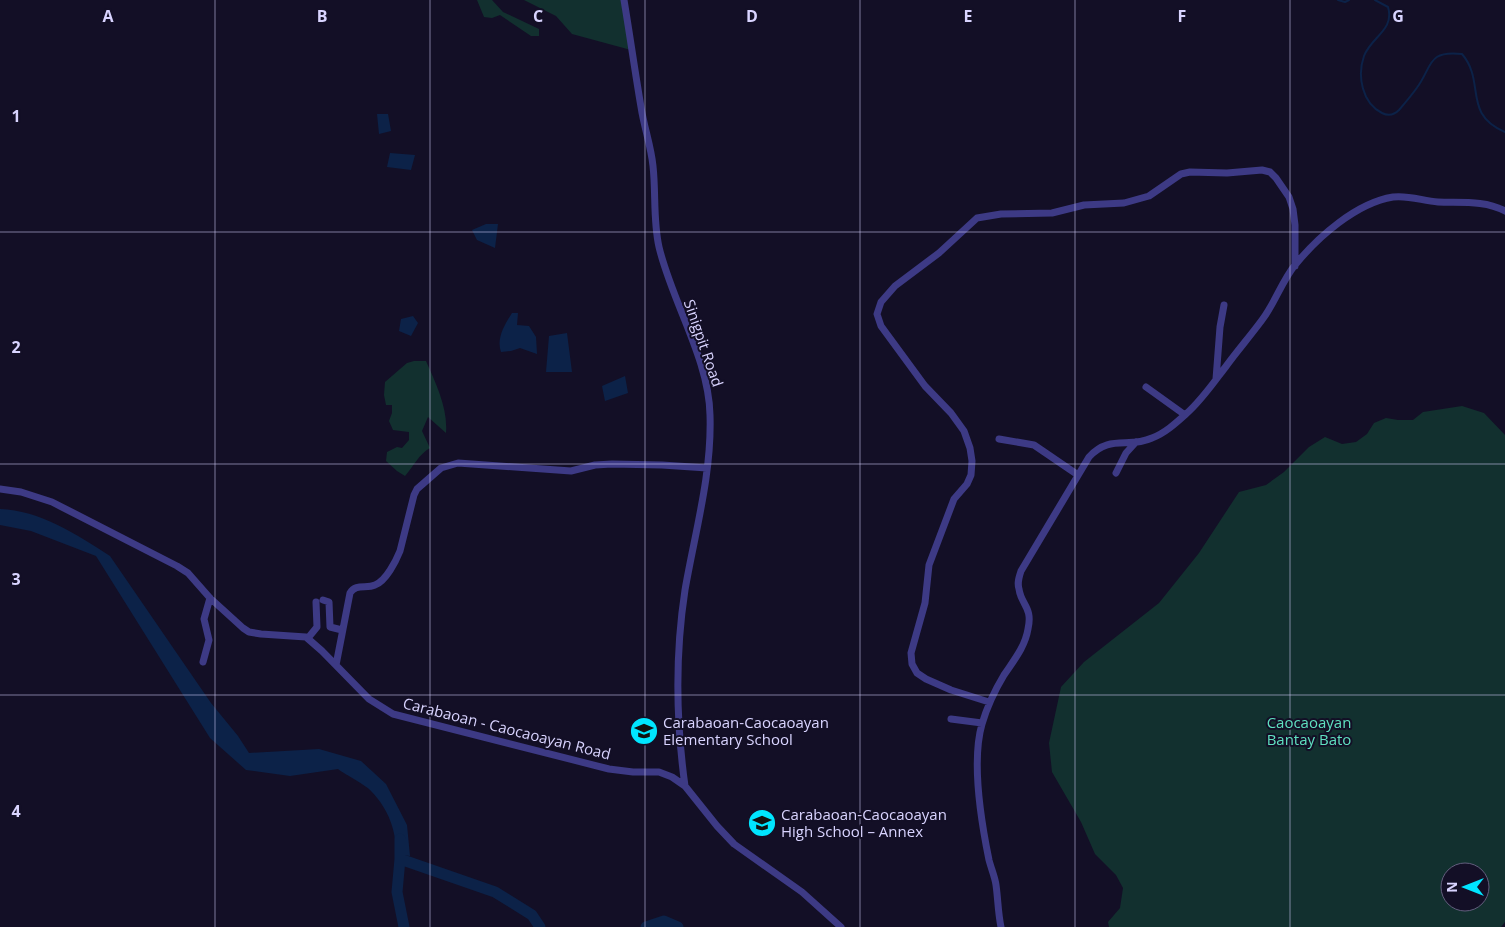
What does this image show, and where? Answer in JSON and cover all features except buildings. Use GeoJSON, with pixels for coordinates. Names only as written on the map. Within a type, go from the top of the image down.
{"type":"FeatureCollection","features":[{"type":"Feature","properties":{"kind":"street","name":"Sinigpit Road"},"geometry":{"type":"LineString","coordinates":[[624,0],[653,166],[658,244],[669,284],[697,354],[709,401],[707,468],[685,593],[679,656],[678,720],[685,786]]}},
{"type":"Feature","properties":{"kind":"street"},"geometry":{"type":"LineString","coordinates":[[990,702],[951,690],[926,679],[917,673],[912,664],[911,653],[925,604],[929,565],[954,499],[971,474],[972,461],[964,431],[951,413],[925,386],[881,326],[877,308],[881,302],[895,286],[947,248],[977,218],[1001,214],[1052,213],[1084,205],[1124,203],[1149,196],[1181,174],[1190,172],[1227,173],[1262,170],[1270,172],[1289,197],[1293,210],[1296,239],[1294,266]]}},
{"type":"Feature","properties":{"kind":"street"},"geometry":{"type":"LineString","coordinates":[[1001,927],[996,884],[989,861],[980,800],[978,753],[982,723],[990,702],[1021,650],[1028,632],[1030,615],[1019,591],[1018,580],[1021,571],[1089,457],[1097,449],[1115,442],[1136,442],[1151,439],[1166,431],[1185,415],[1262,320],[1294,266],[1348,216],[1393,197],[1409,197],[1436,202],[1481,204],[1505,211]]}},
{"type":"Feature","properties":{"kind":"street"},"geometry":{"type":"LineString","coordinates":[[1216,379],[1220,327],[1224,305]]}},
{"type":"Feature","properties":{"kind":"street"},"geometry":{"type":"LineString","coordinates":[[1146,387],[1185,415]]}},
{"type":"Feature","properties":{"kind":"street"},"geometry":{"type":"LineString","coordinates":[[999,439],[1034,445],[1078,475]]}},
{"type":"Feature","properties":{"kind":"street"},"geometry":{"type":"LineString","coordinates":[[1116,472],[1126,453],[1136,442]]}},
{"type":"Feature","properties":{"kind":"street"},"geometry":{"type":"LineString","coordinates":[[336,665],[350,593],[355,587],[377,585],[383,579],[400,551],[417,489],[441,468],[458,463],[571,471],[595,465],[612,464],[707,468]]}},
{"type":"Feature","properties":{"kind":"street"},"geometry":{"type":"LineString","coordinates":[[0,489],[21,492],[52,502],[133,542],[186,572],[210,598],[249,632],[300,635],[308,638],[317,628],[320,601],[328,601],[330,605],[330,627],[342,630]]}},
{"type":"Feature","properties":{"kind":"street"},"geometry":{"type":"LineString","coordinates":[[202,662],[209,637],[204,619],[210,598]]}},
{"type":"Feature","properties":{"kind":"street","name":"Carabaoan - Caocaoayan Road"},"geometry":{"type":"LineString","coordinates":[[308,638],[370,699],[393,714],[609,769],[659,772],[672,777],[685,786],[734,844],[802,892],[841,927]]}},
{"type":"Feature","properties":{"kind":"street"},"geometry":{"type":"LineString","coordinates":[[951,719],[982,723]]}},
{"type":"Feature","properties":{"kind":"green space"},"geometry":{"type":"Polygon","coordinates":[[[477,0],[492,0],[503,12],[539,29],[539,36],[531,36],[500,15],[492,18],[484,17],[477,0]]]}},
{"type":"Feature","properties":{"kind":"green space"},"geometry":{"type":"Polygon","coordinates":[[[524,0],[621,0],[631,50],[572,34],[556,16],[524,0]]]}},
{"type":"Feature","properties":{"kind":"green space"},"geometry":{"type":"Polygon","coordinates":[[[426,361],[443,405],[446,433],[428,417],[422,431],[430,448],[419,457],[405,476],[386,461],[387,452],[397,447],[402,448],[409,440],[409,432],[393,430],[389,421],[392,405],[386,405],[384,395],[385,382],[407,363],[426,361]]]}},
{"type":"Feature","properties":{"kind":"green space","name":"Caocaoayan Bantay Bato"},"geometry":{"type":"Polygon","coordinates":[[[1462,406],[1484,413],[1505,435],[1505,922],[1501,927],[1109,927],[1108,922],[1120,908],[1123,888],[1116,875],[1095,854],[1081,822],[1052,772],[1049,743],[1061,687],[1084,662],[1159,603],[1199,553],[1239,492],[1266,485],[1284,472],[1309,447],[1325,437],[1342,444],[1356,442],[1367,434],[1374,423],[1386,418],[1413,420],[1423,412],[1462,406]]]}},
{"type":"Feature","properties":{"kind":"water"},"geometry":{"type":"Polygon","coordinates":[[[377,114],[388,114],[391,131],[379,134],[377,114]]]}},
{"type":"Feature","properties":{"kind":"water"},"geometry":{"type":"Polygon","coordinates":[[[390,153],[415,155],[411,170],[387,167],[390,153]]]}},
{"type":"Feature","properties":{"kind":"water"},"geometry":{"type":"Polygon","coordinates":[[[486,224],[498,224],[495,248],[477,240],[472,230],[486,224]]]}},
{"type":"Feature","properties":{"kind":"water"},"geometry":{"type":"Polygon","coordinates":[[[512,313],[518,313],[517,325],[529,326],[536,337],[537,354],[520,348],[501,352],[500,336],[512,313]]]}},
{"type":"Feature","properties":{"kind":"water"},"geometry":{"type":"Polygon","coordinates":[[[413,316],[418,323],[411,336],[399,331],[401,319],[413,316]]]}},
{"type":"Feature","properties":{"kind":"water"},"geometry":{"type":"Polygon","coordinates":[[[567,333],[572,372],[546,372],[549,336],[567,333]]]}},
{"type":"Feature","properties":{"kind":"water"},"geometry":{"type":"Polygon","coordinates":[[[625,376],[628,393],[605,401],[602,386],[625,376]]]}},
{"type":"Feature","properties":{"kind":"water"},"geometry":{"type":"Polygon","coordinates":[[[0,509],[15,510],[44,519],[71,532],[110,556],[211,703],[238,736],[249,753],[319,749],[361,761],[386,784],[407,825],[410,856],[395,854],[393,829],[377,797],[365,786],[338,769],[290,776],[246,770],[210,738],[96,556],[31,531],[0,525],[0,509]]]}},
{"type":"Feature","properties":{"kind":"waterway"},"geometry":{"type":"LineString","coordinates":[[1338,0],[1345,2],[1349,0]]}},
{"type":"Feature","properties":{"kind":"waterway"},"geometry":{"type":"LineString","coordinates":[[1375,0],[1388,7],[1389,15],[1385,28],[1367,49],[1362,64],[1361,80],[1363,88],[1375,109],[1386,114],[1395,113],[1414,92],[1436,58],[1450,53],[1462,54],[1473,75],[1479,107],[1492,125],[1505,132]]}},
{"type":"Feature","properties":{"kind":"waterway"},"geometry":{"type":"LineString","coordinates":[[400,839],[400,859],[495,892],[532,915],[540,927]]}},
{"type":"Feature","properties":{"kind":"waterway"},"geometry":{"type":"LineString","coordinates":[[400,859],[397,892],[404,927]]}},
{"type":"Feature","properties":{"kind":"waterway"},"geometry":{"type":"LineString","coordinates":[[646,927],[664,921],[678,927]]}},
{"type":"Feature","properties":{"kind":"place","name":"Carabaoan-Caocaoayan Elementary School"},"geometry":{"type":"Point","coordinates":[644,731]}},
{"type":"Feature","properties":{"kind":"place","name":"Carabaoan-Caocaoayan High School – Annex"},"geometry":{"type":"Point","coordinates":[762,823]}}]}
